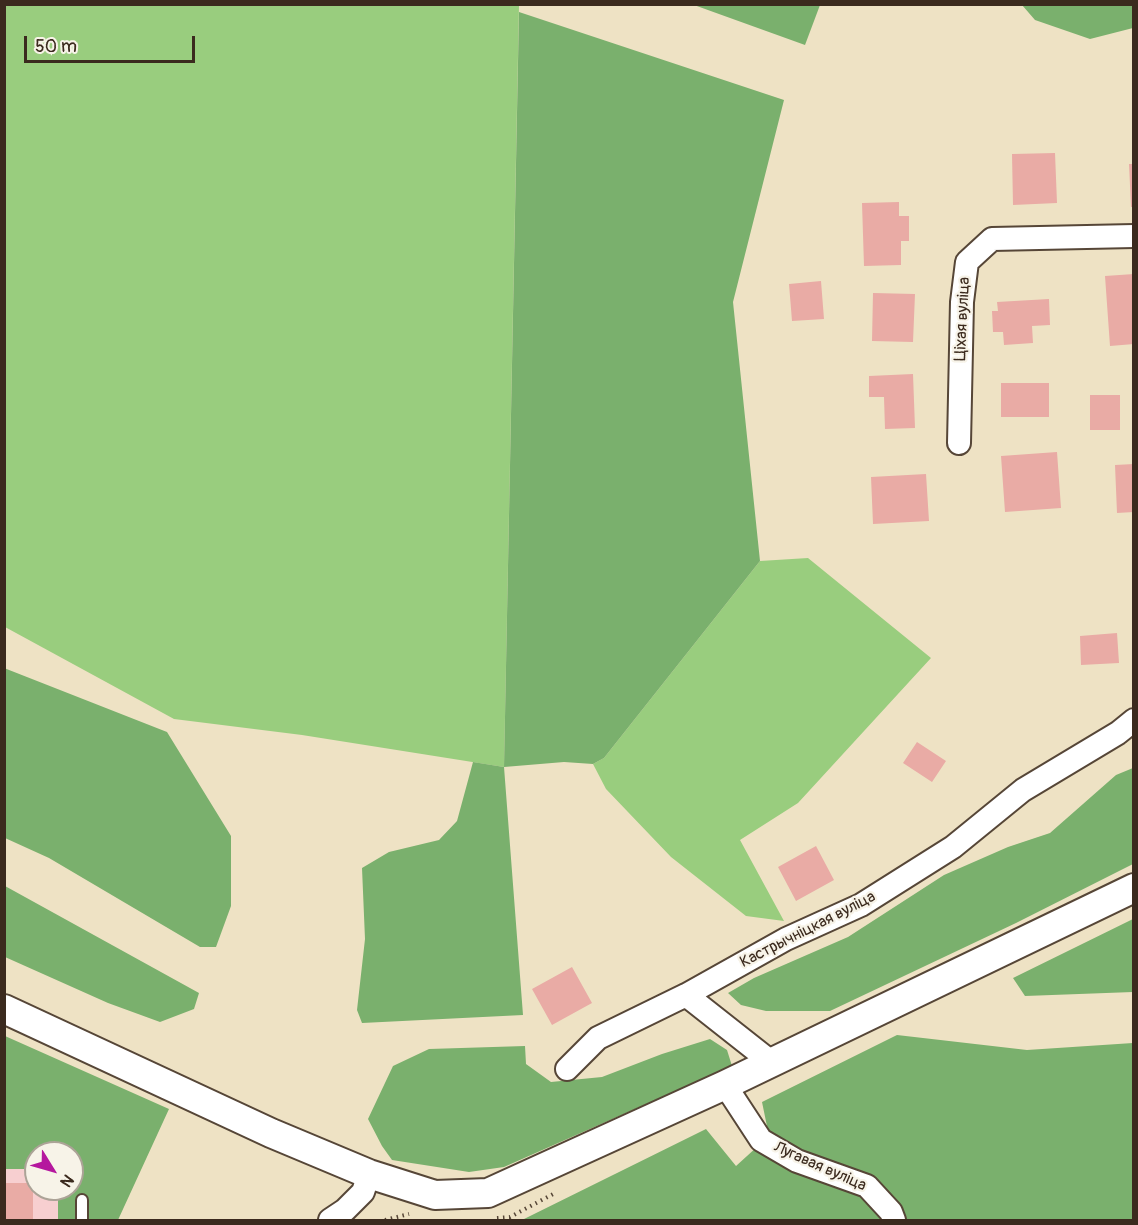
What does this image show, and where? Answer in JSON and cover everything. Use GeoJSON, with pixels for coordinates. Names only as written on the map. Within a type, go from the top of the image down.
{"type":"FeatureCollection","features":[{"type":"Feature","properties":{"kind":"street","name":"Ціхая вуліца"},"geometry":{"type":"LineString","coordinates":[[959,443],[962,302],[967,262],[992,239],[1134,236]]}},
{"type":"Feature","properties":{"kind":"street","name":"Кастрычніцкая вуліца"},"geometry":{"type":"LineString","coordinates":[[567,1069],[598,1038],[686,994],[786,939],[861,905],[953,847],[1023,790],[1118,733],[1134,720]]}},
{"type":"Feature","properties":{"kind":"street"},"geometry":{"type":"LineString","coordinates":[[4,1009],[271,1133],[369,1174],[435,1195],[488,1193],[725,1085],[1134,888]]}},
{"type":"Feature","properties":{"kind":"street"},"geometry":{"type":"LineString","coordinates":[[686,994],[771,1062]]}},
{"type":"Feature","properties":{"kind":"street","name":"Лугавая вуліца"},"geometry":{"type":"LineString","coordinates":[[725,1085],[761,1140],[797,1161],[867,1186],[891,1212],[894,1221]]}},
{"type":"Feature","properties":{"kind":"street"},"geometry":{"type":"LineString","coordinates":[[330,1221],[363,1192],[369,1174]]}},
{"type":"Feature","properties":{"kind":"lane"},"geometry":{"type":"LineString","coordinates":[[82,1201],[82,1221]]}},
{"type":"Feature","properties":{"kind":"shaded area"},"geometry":{"type":"Polygon","coordinates":[[[4,1150],[24,1152],[24,1201],[71,1201],[69,1220],[5,1220],[4,1150]]]}},
{"type":"Feature","properties":{"kind":"green space"},"geometry":{"type":"Polygon","coordinates":[[[4,5],[519,5],[504,767],[302,735],[174,719],[5,627],[4,5]]]}},
{"type":"Feature","properties":{"kind":"green space"},"geometry":{"type":"Polygon","coordinates":[[[694,5],[820,5],[805,45],[694,5]]]}},
{"type":"Feature","properties":{"kind":"green space"},"geometry":{"type":"Polygon","coordinates":[[[1022,5],[1133,5],[1133,28],[1090,39],[1035,20],[1022,5]]]}},
{"type":"Feature","properties":{"kind":"green space"},"geometry":{"type":"Polygon","coordinates":[[[519,12],[784,100],[733,302],[760,561],[604,758],[593,764],[564,762],[504,767],[519,12]]]}},
{"type":"Feature","properties":{"kind":"green space"},"geometry":{"type":"Polygon","coordinates":[[[808,558],[931,658],[798,803],[740,840],[784,921],[746,916],[671,857],[606,789],[593,764],[604,758],[760,561],[808,558]]]}},
{"type":"Feature","properties":{"kind":"green space"},"geometry":{"type":"Polygon","coordinates":[[[4,668],[167,732],[231,836],[231,906],[216,947],[200,947],[49,858],[5,838],[4,668]]]}},
{"type":"Feature","properties":{"kind":"green space"},"geometry":{"type":"Polygon","coordinates":[[[473,762],[504,767],[523,1015],[362,1023],[357,1010],[365,939],[362,868],[389,852],[439,840],[457,821],[473,762]]]}},
{"type":"Feature","properties":{"kind":"green space"},"geometry":{"type":"Polygon","coordinates":[[[1133,768],[1133,864],[1016,923],[830,1011],[766,1011],[741,1005],[728,993],[754,978],[848,937],[944,875],[1008,847],[1050,833],[1116,775],[1133,768]]]}},
{"type":"Feature","properties":{"kind":"green space"},"geometry":{"type":"Polygon","coordinates":[[[5,886],[199,993],[194,1009],[160,1022],[108,1003],[5,957],[5,886]]]}},
{"type":"Feature","properties":{"kind":"green space"},"geometry":{"type":"Polygon","coordinates":[[[1133,919],[1133,992],[1025,996],[1013,978],[1133,919]]]}},
{"type":"Feature","properties":{"kind":"green space"},"geometry":{"type":"Polygon","coordinates":[[[897,1035],[1027,1050],[1133,1043],[1133,1220],[522,1220],[706,1129],[736,1166],[769,1136],[762,1102],[897,1035]]]}},
{"type":"Feature","properties":{"kind":"green space"},"geometry":{"type":"Polygon","coordinates":[[[5,1036],[169,1109],[118,1220],[58,1220],[58,1201],[84,1201],[84,1141],[24,1141],[24,1169],[5,1169],[5,1036]]]}},
{"type":"Feature","properties":{"kind":"green space"},"geometry":{"type":"Polygon","coordinates":[[[710,1039],[727,1050],[732,1066],[504,1167],[469,1172],[392,1160],[368,1119],[393,1066],[429,1049],[525,1046],[526,1064],[551,1082],[602,1077],[710,1039]]]}},
{"type":"Feature","properties":{"kind":"building"},"geometry":{"type":"Polygon","coordinates":[[[1055,153],[1057,203],[1013,205],[1012,154],[1055,153]]]}},
{"type":"Feature","properties":{"kind":"building"},"geometry":{"type":"Polygon","coordinates":[[[1129,164],[1134,164],[1134,207],[1131,207],[1129,164]]]}},
{"type":"Feature","properties":{"kind":"building"},"geometry":{"type":"Polygon","coordinates":[[[899,202],[899,216],[909,216],[909,241],[901,241],[901,265],[864,266],[862,203],[899,202]]]}},
{"type":"Feature","properties":{"kind":"building"},"geometry":{"type":"Polygon","coordinates":[[[1134,274],[1134,344],[1110,346],[1105,276],[1134,274]]]}},
{"type":"Feature","properties":{"kind":"building"},"geometry":{"type":"Polygon","coordinates":[[[821,281],[824,319],[792,321],[789,284],[821,281]]]}},
{"type":"Feature","properties":{"kind":"building"},"geometry":{"type":"Polygon","coordinates":[[[873,293],[915,294],[913,342],[872,341],[873,293]]]}},
{"type":"Feature","properties":{"kind":"building"},"geometry":{"type":"Polygon","coordinates":[[[1049,299],[1050,325],[1032,326],[1033,343],[1004,345],[1003,332],[993,332],[992,311],[998,311],[997,302],[1049,299]]]}},
{"type":"Feature","properties":{"kind":"building"},"geometry":{"type":"Polygon","coordinates":[[[913,374],[915,428],[885,429],[884,397],[869,397],[869,376],[913,374]]]}},
{"type":"Feature","properties":{"kind":"building"},"geometry":{"type":"Polygon","coordinates":[[[1001,383],[1049,383],[1049,417],[1001,417],[1001,383]]]}},
{"type":"Feature","properties":{"kind":"building"},"geometry":{"type":"Polygon","coordinates":[[[1090,395],[1120,395],[1120,430],[1090,430],[1090,395]]]}},
{"type":"Feature","properties":{"kind":"building"},"geometry":{"type":"Polygon","coordinates":[[[1057,452],[1061,508],[1005,512],[1001,456],[1057,452]]]}},
{"type":"Feature","properties":{"kind":"building"},"geometry":{"type":"Polygon","coordinates":[[[1134,464],[1134,512],[1117,513],[1115,465],[1134,464]]]}},
{"type":"Feature","properties":{"kind":"building"},"geometry":{"type":"Polygon","coordinates":[[[926,474],[929,521],[873,524],[871,477],[926,474]]]}},
{"type":"Feature","properties":{"kind":"building"},"geometry":{"type":"Polygon","coordinates":[[[1117,633],[1119,663],[1081,665],[1080,636],[1117,633]]]}},
{"type":"Feature","properties":{"kind":"building"},"geometry":{"type":"Polygon","coordinates":[[[917,742],[946,761],[932,782],[903,763],[917,742]]]}},
{"type":"Feature","properties":{"kind":"building"},"geometry":{"type":"Polygon","coordinates":[[[816,846],[834,880],[796,901],[778,867],[816,846]]]}},
{"type":"Feature","properties":{"kind":"building"},"geometry":{"type":"Polygon","coordinates":[[[572,967],[592,1003],[552,1025],[532,989],[572,967]]]}},
{"type":"Feature","properties":{"kind":"building"},"geometry":{"type":"Polygon","coordinates":[[[4,1183],[24,1183],[24,1201],[33,1201],[33,1220],[4,1220],[4,1183]]]}}]}
